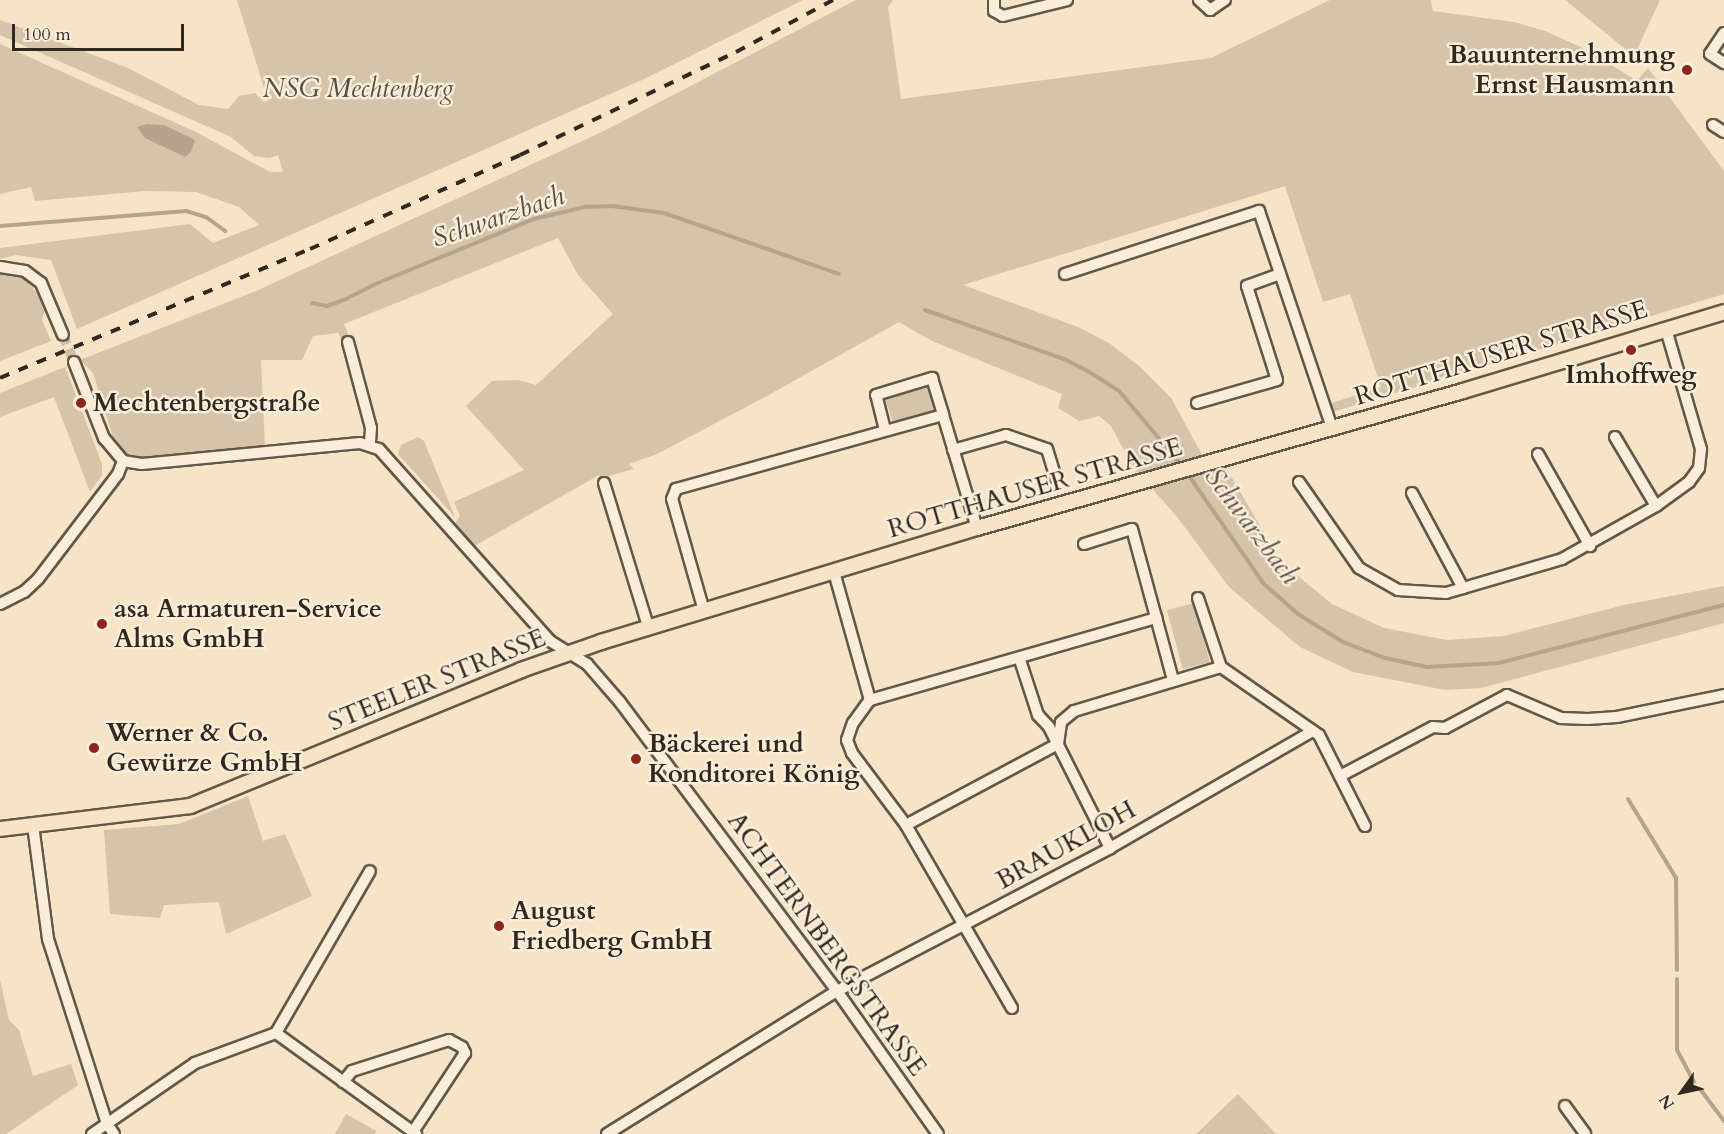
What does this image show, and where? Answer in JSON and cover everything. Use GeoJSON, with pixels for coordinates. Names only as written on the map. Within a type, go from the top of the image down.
{"type":"FeatureCollection","features":[{"type":"Feature","properties":{"kind":"main road","name":"ROTTHAUSER STRASSE"},"geometry":{"type":"LineString","coordinates":[[704,611],[977,528],[1332,428],[1724,312]]}},
{"type":"Feature","properties":{"kind":"main road","name":"STEELER STRASSE"},"geometry":{"type":"LineString","coordinates":[[0,828],[163,811],[202,802],[567,653],[704,611]]}},
{"type":"Feature","properties":{"kind":"street"},"geometry":{"type":"LineString","coordinates":[[994,6],[1003,16],[1067,0]]}},
{"type":"Feature","properties":{"kind":"street"},"geometry":{"type":"LineString","coordinates":[[1199,0],[1210,10],[1225,0]]}},
{"type":"Feature","properties":{"kind":"street"},"geometry":{"type":"LineString","coordinates":[[1724,33],[1710,54],[1724,63]]}},
{"type":"Feature","properties":{"kind":"street"},"geometry":{"type":"LineString","coordinates":[[1713,125],[1724,132]]}},
{"type":"Feature","properties":{"kind":"street"},"geometry":{"type":"LineString","coordinates":[[1065,274],[1259,211],[1332,428]]}},
{"type":"Feature","properties":{"kind":"street"},"geometry":{"type":"LineString","coordinates":[[0,267],[25,271],[41,283],[63,335]]}},
{"type":"Feature","properties":{"kind":"street"},"geometry":{"type":"LineString","coordinates":[[1197,403],[1277,380],[1247,286],[1280,274]]}},
{"type":"Feature","properties":{"kind":"street"},"geometry":{"type":"LineString","coordinates":[[1299,482],[1339,544],[1371,577],[1414,593],[1433,594],[1536,569],[1590,546],[1656,506],[1689,482],[1701,462],[1666,329]]}},
{"type":"Feature","properties":{"kind":"street"},"geometry":{"type":"LineString","coordinates":[[74,362],[104,438],[123,461],[142,464],[370,444],[371,428],[348,342]]}},
{"type":"Feature","properties":{"kind":"street"},"geometry":{"type":"LineString","coordinates":[[885,430],[876,395],[932,378],[977,528]]}},
{"type":"Feature","properties":{"kind":"street"},"geometry":{"type":"LineString","coordinates":[[704,611],[672,499],[676,489],[943,415]]}},
{"type":"Feature","properties":{"kind":"street"},"geometry":{"type":"LineString","coordinates":[[953,450],[1006,435],[1047,449],[1056,478]]}},
{"type":"Feature","properties":{"kind":"street"},"geometry":{"type":"LineString","coordinates":[[1615,437],[1656,506]]}},
{"type":"Feature","properties":{"kind":"street","name":"ACHTERNBERGSTRASSE"},"geometry":{"type":"LineString","coordinates":[[370,444],[379,449],[550,641],[587,664],[620,702],[837,991],[938,1134]]}},
{"type":"Feature","properties":{"kind":"street"},"geometry":{"type":"LineString","coordinates":[[1538,454],[1590,546]]}},
{"type":"Feature","properties":{"kind":"street"},"geometry":{"type":"LineString","coordinates":[[0,603],[17,597],[38,579],[118,474],[123,461]]}},
{"type":"Feature","properties":{"kind":"street"},"geometry":{"type":"LineString","coordinates":[[604,483],[648,629]]}},
{"type":"Feature","properties":{"kind":"street"},"geometry":{"type":"LineString","coordinates":[[1412,493],[1463,588]]}},
{"type":"Feature","properties":{"kind":"street"},"geometry":{"type":"LineString","coordinates":[[1084,544],[1132,529],[1173,680]]}},
{"type":"Feature","properties":{"kind":"street"},"geometry":{"type":"LineString","coordinates":[[834,572],[870,700]]}},
{"type":"Feature","properties":{"kind":"street"},"geometry":{"type":"LineString","coordinates":[[1198,598],[1221,666],[1319,735],[1365,826]]}},
{"type":"Feature","properties":{"kind":"street"},"geometry":{"type":"LineString","coordinates":[[1012,1008],[906,825],[862,767],[847,740],[853,723],[870,700],[1020,660],[1156,618]]}},
{"type":"Feature","properties":{"kind":"street"},"geometry":{"type":"LineString","coordinates":[[1020,660],[1038,715],[1058,744],[1110,848]]}},
{"type":"Feature","properties":{"kind":"street"},"geometry":{"type":"LineString","coordinates":[[1058,744],[1061,722],[1074,711],[1221,666]]}},
{"type":"Feature","properties":{"kind":"street"},"geometry":{"type":"LineString","coordinates":[[1340,776],[1433,727],[1445,728],[1507,695],[1561,718],[1617,717],[1724,695]]}},
{"type":"Feature","properties":{"kind":"street","name":"BRAUKLOH"},"geometry":{"type":"LineString","coordinates":[[607,1134],[837,991],[1110,848],[1313,731]]}},
{"type":"Feature","properties":{"kind":"street"},"geometry":{"type":"LineString","coordinates":[[906,825],[1058,744]]}},
{"type":"Feature","properties":{"kind":"street"},"geometry":{"type":"LineString","coordinates":[[33,825],[48,939],[107,1124],[114,1134]]}},
{"type":"Feature","properties":{"kind":"street"},"geometry":{"type":"LineString","coordinates":[[93,1134],[195,1063],[276,1033],[370,871]]}},
{"type":"Feature","properties":{"kind":"street"},"geometry":{"type":"LineString","coordinates":[[276,1033],[343,1082],[415,1133],[465,1053],[462,1047],[449,1040],[352,1071],[343,1082]]}},
{"type":"Feature","properties":{"kind":"street"},"geometry":{"type":"LineString","coordinates":[[1565,1106],[1583,1133]]}},
{"type":"Feature","properties":{"kind":"green space","name":"NSG Mechtenberg"},"geometry":{"type":"Polygon","coordinates":[[[237,0],[803,0],[642,80],[77,329],[51,260],[16,255],[0,259],[0,248],[190,224],[213,243],[259,225],[239,207],[196,192],[145,191],[35,201],[31,187],[0,194],[0,44],[196,132],[270,172],[283,172],[278,155],[270,158],[254,156],[231,137],[0,35],[0,20],[128,68],[199,105],[228,109],[239,96],[255,93],[264,102],[268,101],[237,0]]]}},
{"type":"Feature","properties":{"kind":"green space"},"geometry":{"type":"Polygon","coordinates":[[[856,0],[893,0],[888,7],[901,99],[1211,58],[1330,0],[1431,0],[1433,11],[1514,22],[1545,31],[1589,51],[1637,81],[1648,68],[1724,171],[1724,294],[1329,413],[1326,405],[1381,387],[1350,294],[1323,302],[1285,186],[963,285],[1078,327],[1109,343],[1138,365],[1171,398],[1206,462],[1222,461],[1282,563],[1332,604],[1384,628],[1447,640],[1504,636],[1624,605],[1724,586],[1724,623],[1481,688],[1445,690],[1353,672],[1300,647],[1229,587],[1178,518],[1133,467],[1111,426],[1099,416],[1079,421],[1058,408],[1062,394],[932,341],[899,322],[657,454],[629,464],[634,469],[601,478],[599,475],[469,549],[451,529],[460,516],[454,502],[524,470],[466,406],[492,381],[518,380],[536,385],[613,314],[578,275],[558,238],[344,324],[351,340],[343,341],[338,333],[313,336],[302,360],[261,360],[265,447],[139,459],[124,453],[113,437],[93,373],[80,360],[256,291],[604,131],[856,0]]]}},
{"type":"Feature","properties":{"kind":"green space"},"geometry":{"type":"Polygon","coordinates":[[[1565,0],[1660,0],[1634,56],[1565,0]]]}},
{"type":"Feature","properties":{"kind":"green space"},"geometry":{"type":"Polygon","coordinates":[[[6,273],[24,278],[36,292],[45,309],[42,320],[51,341],[0,361],[0,275],[6,273]]]}},
{"type":"Feature","properties":{"kind":"green space"},"geometry":{"type":"Polygon","coordinates":[[[65,367],[102,464],[102,475],[90,492],[54,397],[0,417],[0,393],[65,367]]]}},
{"type":"Feature","properties":{"kind":"green space"},"geometry":{"type":"Polygon","coordinates":[[[928,385],[936,410],[893,424],[885,399],[928,385]]]}},
{"type":"Feature","properties":{"kind":"green space"},"geometry":{"type":"Polygon","coordinates":[[[418,437],[424,441],[455,517],[398,454],[401,445],[418,437]]]}},
{"type":"Feature","properties":{"kind":"green space"},"geometry":{"type":"Polygon","coordinates":[[[1194,603],[1210,662],[1183,669],[1167,610],[1194,603]]]}},
{"type":"Feature","properties":{"kind":"green space"},"geometry":{"type":"Polygon","coordinates":[[[248,796],[263,841],[285,834],[312,896],[226,934],[219,902],[164,905],[160,918],[110,914],[104,830],[179,824],[248,796]]]}},
{"type":"Feature","properties":{"kind":"green space"},"geometry":{"type":"Polygon","coordinates":[[[0,980],[9,1020],[19,1030],[33,1076],[71,1064],[78,1085],[6,1134],[0,1134],[0,980]]]}},
{"type":"Feature","properties":{"kind":"green space"},"geometry":{"type":"Polygon","coordinates":[[[1238,1094],[1276,1134],[1196,1134],[1238,1094]]]}},
{"type":"Feature","properties":{"kind":"green space"},"geometry":{"type":"Polygon","coordinates":[[[346,1114],[376,1131],[375,1134],[335,1134],[346,1114]]]}},
{"type":"Feature","properties":{"kind":"shaded area"},"geometry":{"type":"Polygon","coordinates":[[[147,124],[164,125],[195,140],[191,152],[185,157],[145,138],[137,127],[147,124]]]}},
{"type":"Feature","properties":{"kind":"waterway","name":"Schwarzbach"},"geometry":{"type":"LineString","coordinates":[[312,303],[327,306],[534,219],[585,207],[612,206],[664,213],[839,274]]}},
{"type":"Feature","properties":{"kind":"waterway","name":"Schwarzbach"},"geometry":{"type":"LineString","coordinates":[[0,226],[186,211],[206,217],[225,231]]}},
{"type":"Feature","properties":{"kind":"waterway","name":"Schwarzbach"},"geometry":{"type":"LineString","coordinates":[[925,310],[1064,359],[1089,372],[1119,391],[1183,467]]}},
{"type":"Feature","properties":{"kind":"waterway","name":"Schwarzbach"},"geometry":{"type":"LineString","coordinates":[[1187,473],[1264,584],[1298,614],[1343,642],[1385,658],[1427,667],[1499,663],[1724,605]]}},
{"type":"Feature","properties":{"kind":"waterway"},"geometry":{"type":"LineString","coordinates":[[1628,799],[1676,878],[1677,970]]}},
{"type":"Feature","properties":{"kind":"waterway"},"geometry":{"type":"LineString","coordinates":[[1677,979],[1677,1050],[1694,1082]]}},
{"type":"Feature","properties":{"kind":"waterway"},"geometry":{"type":"LineString","coordinates":[[1700,1089],[1724,1121]]}},
{"type":"Feature","properties":{"kind":"tunnel"},"geometry":{"type":"LineString","coordinates":[[63,335],[74,362]]}},
{"type":"Feature","properties":{"kind":"railway"},"geometry":{"type":"LineString","coordinates":[[0,378],[310,249],[520,155],[736,52],[833,0]]}},
{"type":"Feature","properties":{"kind":"place","name":"Bauunternehmung Ernst Hausmann"},"geometry":{"type":"Point","coordinates":[1687,70]}},
{"type":"Feature","properties":{"kind":"place","name":"Imhoffweg"},"geometry":{"type":"Point","coordinates":[1631,350]}},
{"type":"Feature","properties":{"kind":"place","name":"Mechtenbergstraße"},"geometry":{"type":"Point","coordinates":[81,403]}},
{"type":"Feature","properties":{"kind":"place","name":"asa Armaturen-Service Alms GmbH"},"geometry":{"type":"Point","coordinates":[102,624]}},
{"type":"Feature","properties":{"kind":"place","name":"Werner & Co. Gewürze GmbH"},"geometry":{"type":"Point","coordinates":[94,748]}},
{"type":"Feature","properties":{"kind":"place","name":"Bäckerei und Konditorei König"},"geometry":{"type":"Point","coordinates":[636,759]}},
{"type":"Feature","properties":{"kind":"place","name":"August Friedberg GmbH"},"geometry":{"type":"Point","coordinates":[499,926]}}]}
